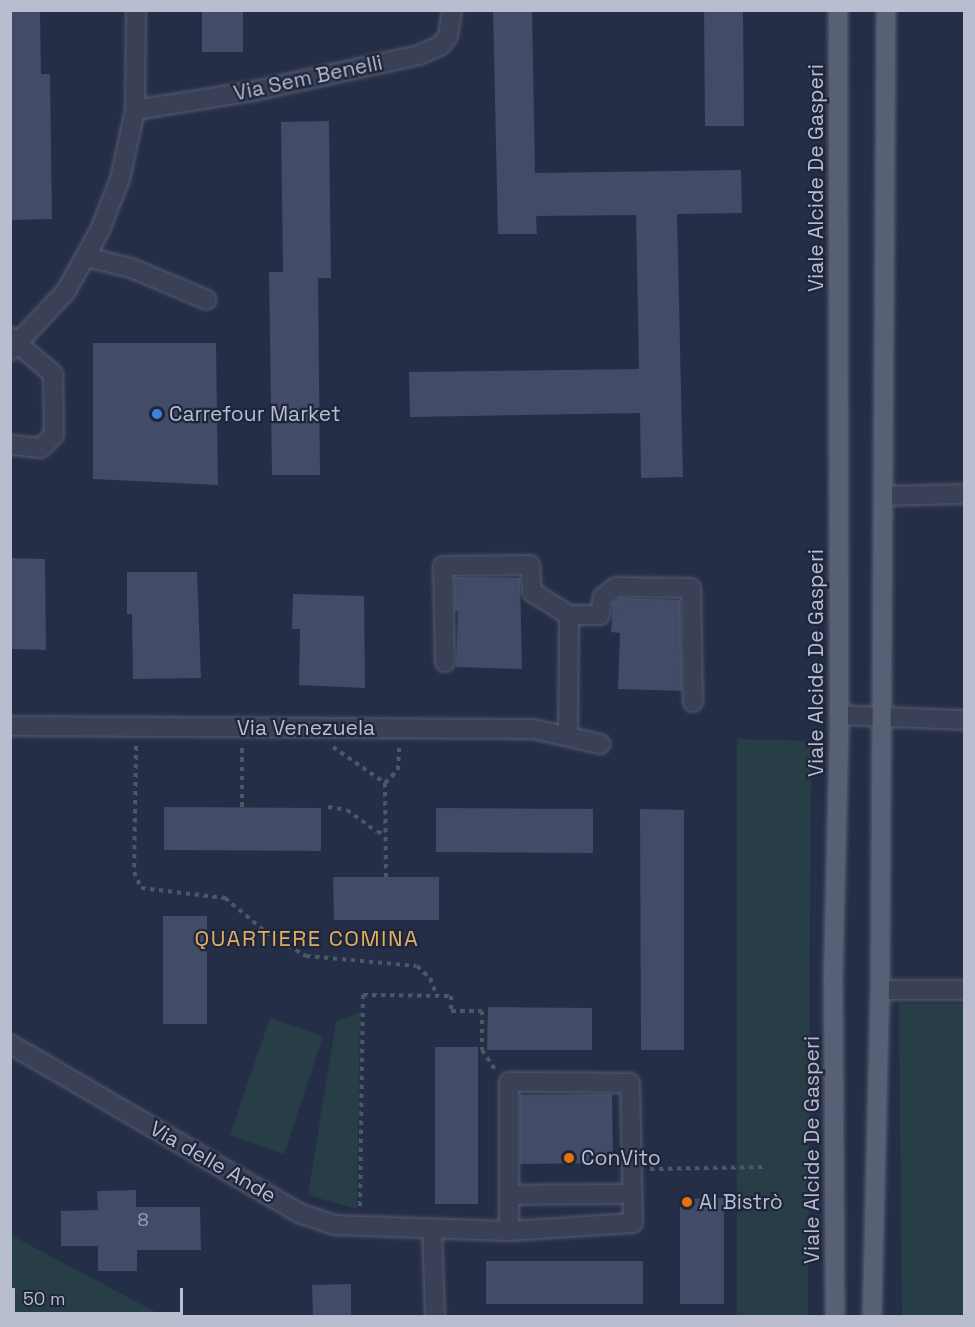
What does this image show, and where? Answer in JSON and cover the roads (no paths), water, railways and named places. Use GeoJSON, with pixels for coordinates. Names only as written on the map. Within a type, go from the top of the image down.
{"type":"FeatureCollection","features":[{"type":"Feature","properties":{"kind":"main road","name":"Viale Alcide De Gasperi"},"geometry":{"type":"LineString","coordinates":[[835,1317],[833,982],[839,715],[838,10]]}},
{"type":"Feature","properties":{"kind":"main road"},"geometry":{"type":"LineString","coordinates":[[872,1317],[880,990],[886,10]]}},
{"type":"Feature","properties":{"kind":"street"},"geometry":{"type":"LineString","coordinates":[[10,445],[41,448],[54,435],[53,374],[13,345],[66,291],[86,257],[120,178],[135,110],[136,10]]}},
{"type":"Feature","properties":{"kind":"street","name":"Via Sem Benelli"},"geometry":{"type":"LineString","coordinates":[[135,110],[254,91],[419,55],[441,45],[448,36],[452,10]]}},
{"type":"Feature","properties":{"kind":"street"},"geometry":{"type":"LineString","coordinates":[[86,257],[131,268],[207,300]]}},
{"type":"Feature","properties":{"kind":"street"},"geometry":{"type":"LineString","coordinates":[[883,496],[964,494]]}},
{"type":"Feature","properties":{"kind":"street"},"geometry":{"type":"LineString","coordinates":[[446,662],[443,566],[530,565],[532,592],[569,615],[600,615],[603,597],[616,587],[691,588],[693,702]]}},
{"type":"Feature","properties":{"kind":"street"},"geometry":{"type":"LineString","coordinates":[[568,735],[569,615]]}},
{"type":"Feature","properties":{"kind":"street"},"geometry":{"type":"LineString","coordinates":[[839,715],[964,720]]}},
{"type":"Feature","properties":{"kind":"street","name":"Via Venezuela"},"geometry":{"type":"LineString","coordinates":[[10,726],[533,729],[600,744]]}},
{"type":"Feature","properties":{"kind":"street"},"geometry":{"type":"LineString","coordinates":[[880,990],[964,990]]}},
{"type":"Feature","properties":{"kind":"street","name":"Via delle Ande"},"geometry":{"type":"LineString","coordinates":[[10,1044],[299,1213],[334,1225],[509,1231],[633,1223],[630,1083],[509,1082],[509,1231]]}},
{"type":"Feature","properties":{"kind":"street"},"geometry":{"type":"LineString","coordinates":[[509,1195],[632,1194]]}},
{"type":"Feature","properties":{"kind":"street"},"geometry":{"type":"LineString","coordinates":[[432,1228],[435,1317]]}},
{"type":"Feature","properties":{"kind":"place","name":"Carrefour Market"},"geometry":{"type":"Point","coordinates":[157,414]}},
{"type":"Feature","properties":{"kind":"place","name":"ConVito"},"geometry":{"type":"Point","coordinates":[569,1158]}},
{"type":"Feature","properties":{"kind":"place","name":"Al Bistrò"},"geometry":{"type":"Point","coordinates":[687,1202]}},
{"type":"Feature","properties":{"kind":"district","name":"QUARTIERE COMINA"},"geometry":{"type":"Point","coordinates":[307,939]}}]}
